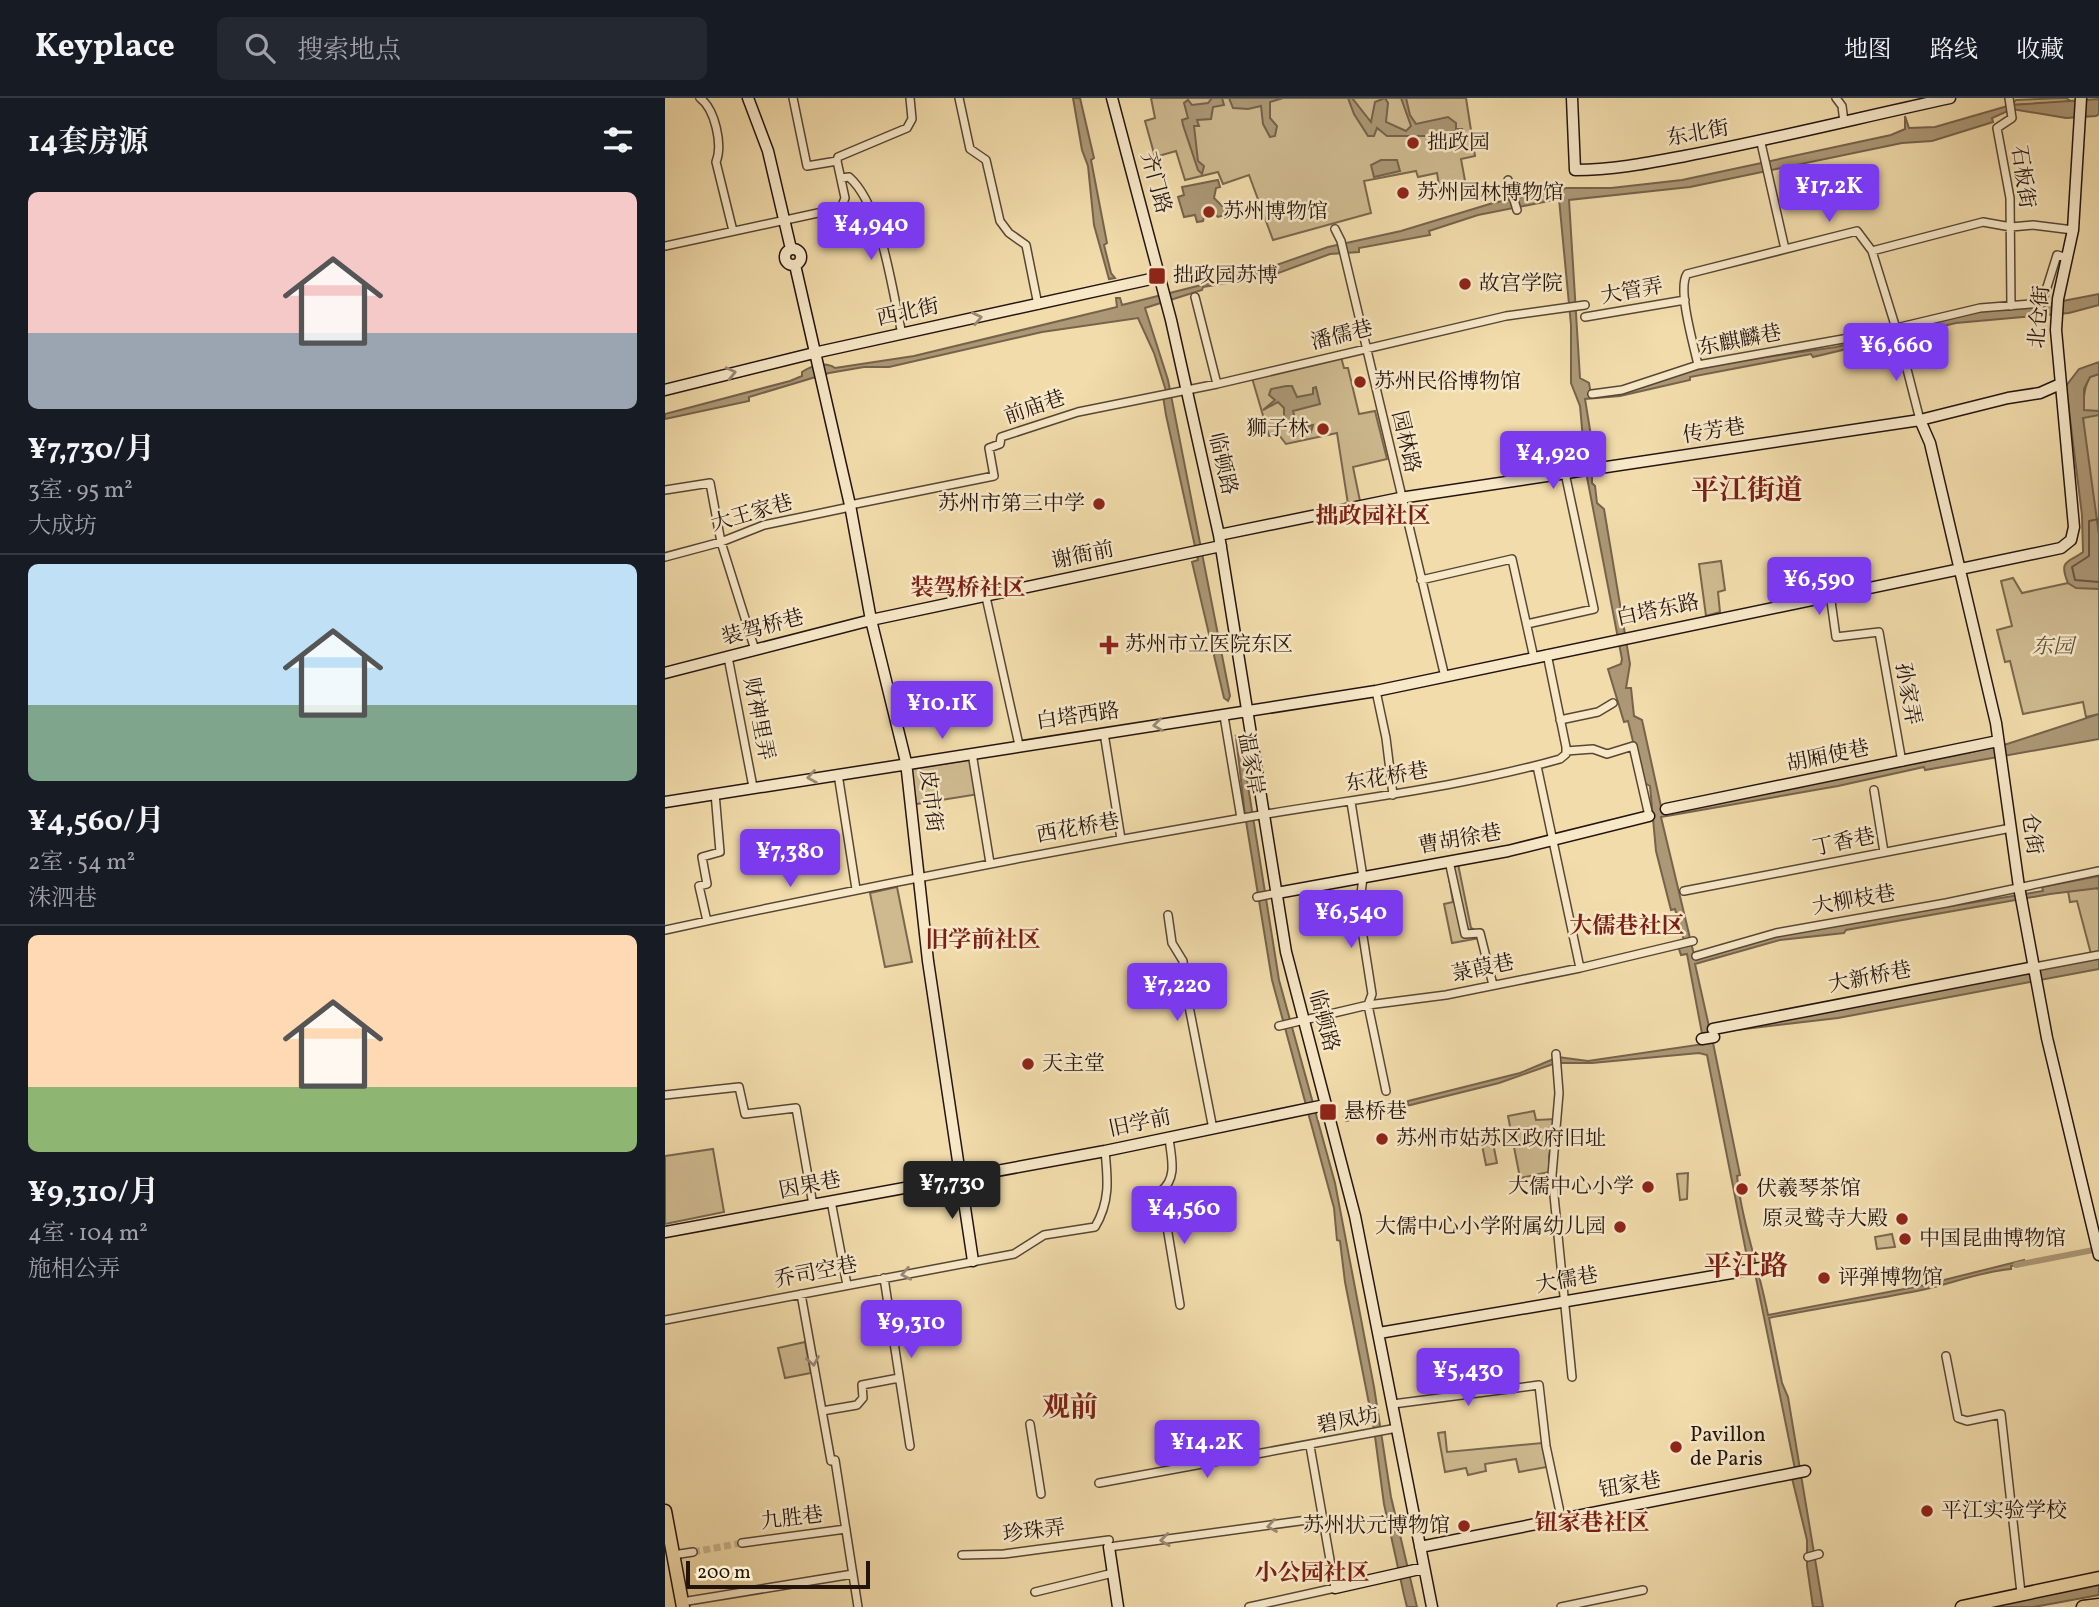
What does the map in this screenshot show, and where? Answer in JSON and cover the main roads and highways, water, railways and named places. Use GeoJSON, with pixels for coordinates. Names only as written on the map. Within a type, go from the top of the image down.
{"type":"FeatureCollection","features":[{"type":"Feature","properties":{"kind":"main road"},"geometry":{"type":"LineString","coordinates":[[665,1511],[669,1556],[680,1605]]}},
{"type":"Feature","properties":{"kind":"main road"},"geometry":{"type":"LineString","coordinates":[[1962,1607],[2099,1578]]}},
{"type":"Feature","properties":{"kind":"main road"},"geometry":{"type":"LineString","coordinates":[[2083,1607],[2099,1605]]}},
{"type":"Feature","properties":{"kind":"water"},"geometry":{"type":"Polygon","coordinates":[[[1073,98],[1080,98],[1094,158],[1091,160],[1107,243],[1104,245],[1111,273],[1115,278],[1109,279],[1094,225],[1088,166],[1082,150],[1073,98]]]}},
{"type":"Feature","properties":{"kind":"water"},"geometry":{"type":"Polygon","coordinates":[[[1212,98],[1222,98],[1224,105],[1213,107],[1211,119],[1197,120],[1199,126],[1194,126],[1198,161],[1204,166],[1202,174],[1198,170],[1183,125],[1182,120],[1188,118],[1184,103],[1188,100],[1192,105],[1208,103],[1212,98]]]}},
{"type":"Feature","properties":{"kind":"water"},"geometry":{"type":"Polygon","coordinates":[[[1229,98],[1283,98],[1270,102],[1270,118],[1277,126],[1275,136],[1270,137],[1263,124],[1261,106],[1233,108],[1229,98]]]}},
{"type":"Feature","properties":{"kind":"water"},"geometry":{"type":"Polygon","coordinates":[[[1348,98],[1352,98],[1371,122],[1375,102],[1385,98],[1388,103],[1386,122],[1406,131],[1411,126],[1401,98],[1406,98],[1410,115],[1416,124],[1448,117],[1456,123],[1456,129],[1462,129],[1461,133],[1447,140],[1441,136],[1387,136],[1377,128],[1374,136],[1368,136],[1354,114],[1348,98]]]}},
{"type":"Feature","properties":{"kind":"water"},"geometry":{"type":"Polygon","coordinates":[[[2099,99],[2099,114],[2096,116],[2066,118],[2012,109],[1992,118],[1993,122],[1932,141],[1902,143],[1690,187],[1569,200],[1580,378],[1589,383],[1591,395],[1724,363],[1836,347],[1975,312],[2047,304],[2099,294],[2099,305],[2069,313],[1956,323],[1813,357],[1811,354],[1690,377],[1690,380],[1620,396],[1585,399],[1592,442],[1592,483],[1595,486],[1597,503],[1604,509],[1630,664],[1626,688],[1631,688],[1634,716],[1642,720],[1662,811],[2004,745],[2099,714],[2099,739],[1925,770],[1924,767],[1838,786],[1661,817],[1695,959],[1786,933],[2043,891],[2042,887],[2099,876],[2099,888],[2050,894],[1846,930],[1844,933],[1780,940],[1695,964],[1710,1031],[2099,958],[2099,969],[1838,1018],[1711,1033],[1740,1175],[1737,1176],[1743,1211],[1768,1315],[1920,1286],[2024,1260],[2024,1264],[2011,1266],[2011,1269],[1929,1288],[1769,1318],[1782,1383],[1788,1397],[1823,1607],[1813,1607],[1807,1566],[1807,1540],[1792,1478],[1796,1474],[1754,1268],[1749,1267],[1707,1055],[1699,1053],[1592,1063],[1556,1063],[1499,1083],[1346,1121],[1344,1117],[1408,1104],[1408,1101],[1520,1073],[1558,1057],[1588,1061],[1704,1044],[1687,954],[1681,955],[1679,949],[1685,944],[1675,909],[1671,910],[1656,851],[1650,786],[1643,782],[1628,721],[1624,722],[1608,669],[1621,664],[1622,659],[1586,472],[1580,406],[1571,383],[1571,325],[1559,199],[1478,215],[1429,231],[1430,235],[1359,248],[1359,252],[1330,254],[1270,276],[1203,287],[1202,290],[1145,308],[1168,380],[1230,696],[1228,701],[1224,698],[1192,562],[1198,560],[1166,415],[1163,396],[1167,394],[1154,353],[1138,318],[1042,332],[889,367],[864,367],[829,373],[749,397],[749,401],[665,419],[665,414],[790,381],[818,365],[835,368],[914,356],[1117,307],[1116,298],[1120,298],[1122,305],[1265,269],[1328,247],[1401,231],[1493,203],[1567,188],[1611,188],[1682,180],[1891,135],[1905,129],[1905,116],[1909,128],[1935,127],[2011,105],[2099,99]]]}},
{"type":"Feature","properties":{"kind":"water"},"geometry":{"type":"Polygon","coordinates":[[[1381,160],[1397,160],[1400,171],[1374,177],[1371,165],[1381,160]]]}},
{"type":"Feature","properties":{"kind":"water"},"geometry":{"type":"Polygon","coordinates":[[[1218,180],[1220,187],[1216,188],[1214,198],[1222,206],[1227,205],[1229,214],[1218,217],[1212,211],[1205,213],[1203,221],[1197,222],[1195,215],[1184,217],[1178,197],[1184,195],[1182,187],[1218,180]]]}},
{"type":"Feature","properties":{"kind":"water"},"geometry":{"type":"Polygon","coordinates":[[[2099,362],[2099,374],[2090,377],[2084,389],[2084,410],[2099,411],[2099,415],[2083,418],[2099,535],[2099,589],[2076,588],[2068,583],[2064,570],[2067,563],[2083,552],[2082,515],[2066,386],[2079,369],[2099,362]]]}},
{"type":"Feature","properties":{"kind":"water"},"geometry":{"type":"Polygon","coordinates":[[[1292,386],[1297,397],[1313,394],[1313,388],[1316,387],[1320,404],[1293,411],[1298,429],[1313,425],[1311,432],[1293,434],[1284,415],[1284,408],[1278,402],[1263,410],[1275,400],[1269,395],[1271,389],[1292,386]]]}},
{"type":"Feature","properties":{"kind":"water"},"geometry":{"type":"Polygon","coordinates":[[[1236,737],[1241,742],[1279,980],[1335,1183],[1374,1387],[1391,1497],[1417,1607],[1407,1607],[1404,1595],[1384,1504],[1374,1429],[1345,1282],[1340,1241],[1337,1240],[1334,1208],[1272,980],[1245,815],[1236,737]]]}},
{"type":"Feature","properties":{"kind":"water"},"geometry":{"type":"Polygon","coordinates":[[[2099,1585],[2099,1595],[2034,1607],[1985,1607],[2099,1585]]]}},
{"type":"Feature","properties":{"kind":"waterway"},"geometry":{"type":"LineString","coordinates":[[2016,1265],[2099,1249]]}},
{"type":"Feature","properties":{"kind":"tunnel"},"geometry":{"type":"LineString","coordinates":[[693,1552],[742,1543]]}},
{"type":"Feature","properties":{"kind":"place","name":"拙政园"},"geometry":{"type":"Point","coordinates":[1413,143]}},
{"type":"Feature","properties":{"kind":"place","name":"苏州园林博物馆"},"geometry":{"type":"Point","coordinates":[1403,193]}},
{"type":"Feature","properties":{"kind":"place","name":"苏州博物馆"},"geometry":{"type":"Point","coordinates":[1209,212]}},
{"type":"Feature","properties":{"kind":"place","name":"拙政园苏博"},"geometry":{"type":"Point","coordinates":[1157,276]}},
{"type":"Feature","properties":{"kind":"place","name":"故宫学院"},"geometry":{"type":"Point","coordinates":[1465,284]}},
{"type":"Feature","properties":{"kind":"place","name":"苏州民俗博物馆"},"geometry":{"type":"Point","coordinates":[1360,382]}},
{"type":"Feature","properties":{"kind":"place","name":"狮子林"},"geometry":{"type":"Point","coordinates":[1323,429]}},
{"type":"Feature","properties":{"kind":"place","name":"苏州市第三中学"},"geometry":{"type":"Point","coordinates":[1099,504]}},
{"type":"Feature","properties":{"kind":"place","name":"苏州市立医院东区"},"geometry":{"type":"Point","coordinates":[1109,645]}},
{"type":"Feature","properties":{"kind":"place","name":"天主堂"},"geometry":{"type":"Point","coordinates":[1028,1064]}},
{"type":"Feature","properties":{"kind":"place","name":"悬桥巷"},"geometry":{"type":"Point","coordinates":[1328,1112]}},
{"type":"Feature","properties":{"kind":"place","name":"苏州市姑苏区政府旧址"},"geometry":{"type":"Point","coordinates":[1382,1139]}},
{"type":"Feature","properties":{"kind":"place","name":"大儒中心小学"},"geometry":{"type":"Point","coordinates":[1648,1187]}},
{"type":"Feature","properties":{"kind":"place","name":"伏羲琴茶馆"},"geometry":{"type":"Point","coordinates":[1742,1189]}},
{"type":"Feature","properties":{"kind":"place","name":"原灵鹫寺大殿"},"geometry":{"type":"Point","coordinates":[1902,1219]}},
{"type":"Feature","properties":{"kind":"place","name":"大儒中心小学附属幼儿园"},"geometry":{"type":"Point","coordinates":[1620,1227]}},
{"type":"Feature","properties":{"kind":"place","name":"中国昆曲博物馆"},"geometry":{"type":"Point","coordinates":[1905,1239]}},
{"type":"Feature","properties":{"kind":"place","name":"评弹博物馆"},"geometry":{"type":"Point","coordinates":[1824,1278]}},
{"type":"Feature","properties":{"kind":"place","name":"Pavillon de Paris"},"geometry":{"type":"Point","coordinates":[1676,1447]}},
{"type":"Feature","properties":{"kind":"place","name":"平江实验学校"},"geometry":{"type":"Point","coordinates":[1927,1511]}},
{"type":"Feature","properties":{"kind":"place","name":"苏州状元博物馆"},"geometry":{"type":"Point","coordinates":[1464,1526]}},
{"type":"Feature","properties":{"kind":"district","name":"平江街道"},"geometry":{"type":"Point","coordinates":[1747,491]}},
{"type":"Feature","properties":{"kind":"district","name":"拙政园社区"},"geometry":{"type":"Point","coordinates":[1373,517]}},
{"type":"Feature","properties":{"kind":"district","name":"装驾桥社区"},"geometry":{"type":"Point","coordinates":[968,589]}},
{"type":"Feature","properties":{"kind":"district","name":"大儒巷社区"},"geometry":{"type":"Point","coordinates":[1627,927]}},
{"type":"Feature","properties":{"kind":"district","name":"旧学前社区"},"geometry":{"type":"Point","coordinates":[983,941]}},
{"type":"Feature","properties":{"kind":"district","name":"平江路"},"geometry":{"type":"Point","coordinates":[1746,1267]}},
{"type":"Feature","properties":{"kind":"district","name":"观前"},"geometry":{"type":"Point","coordinates":[1070,1408]}},
{"type":"Feature","properties":{"kind":"district","name":"钮家巷社区"},"geometry":{"type":"Point","coordinates":[1592,1524]}},
{"type":"Feature","properties":{"kind":"district","name":"小公园社区"},"geometry":{"type":"Point","coordinates":[1312,1574]}},
{"type":"Feature","properties":{"kind":"park label","name":"东园"},"geometry":{"type":"Point","coordinates":[2053,647]}}]}
